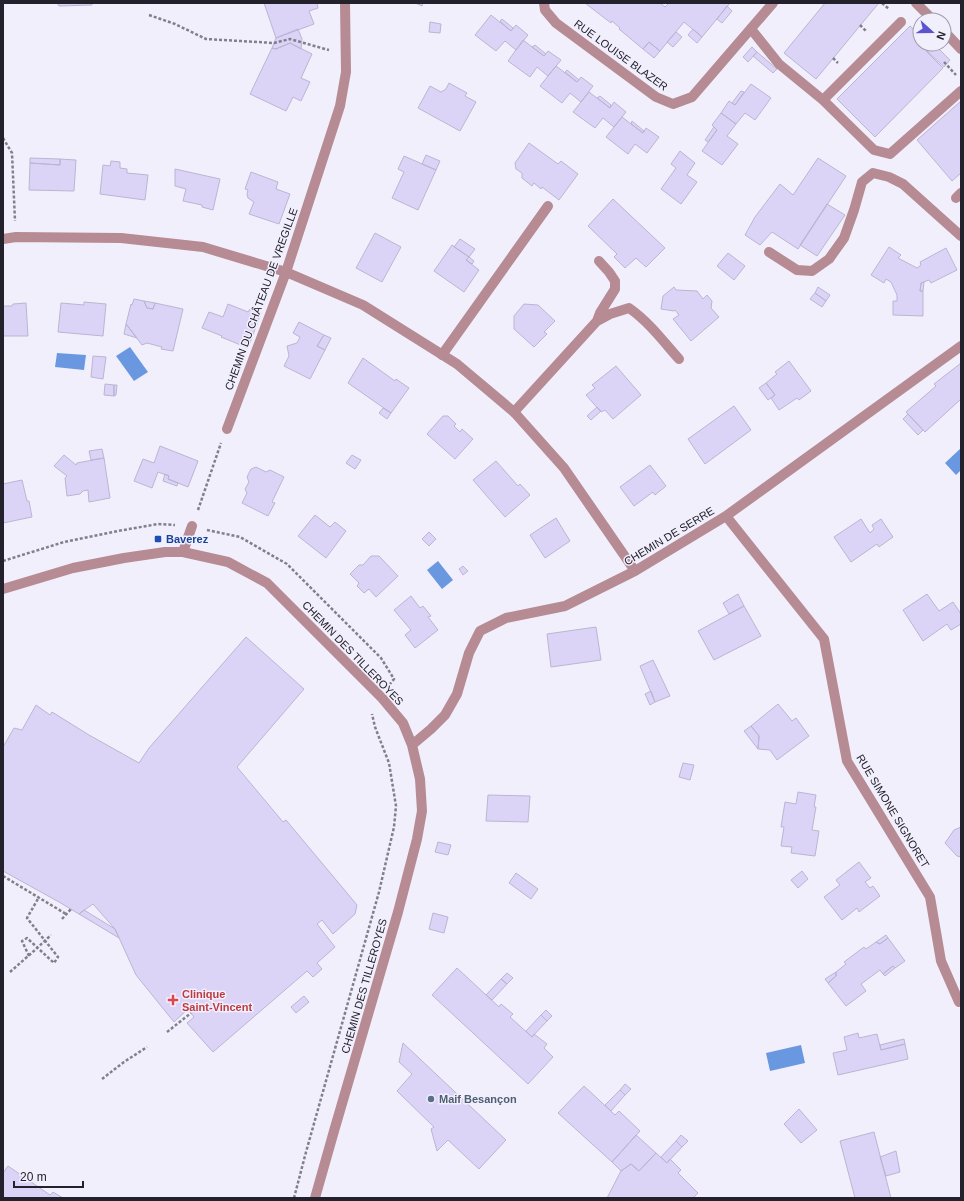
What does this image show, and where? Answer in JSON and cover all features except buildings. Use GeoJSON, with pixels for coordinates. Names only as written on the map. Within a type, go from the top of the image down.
{"type":"FeatureCollection","features":[{"type":"Feature","properties":{"kind":"street","name":"CHEMIN DU CHÂTEAU DE VREGILLE"},"geometry":{"type":"LineString","coordinates":[[227,428],[286,272],[340,106],[346,72],[345,3]]}},
{"type":"Feature","properties":{"kind":"street","name":"RUE LOUISE BLAZER"},"geometry":{"type":"LineString","coordinates":[[544,3],[545,10],[556,23],[656,97],[673,104],[692,97],[773,3]]}},
{"type":"Feature","properties":{"kind":"street"},"geometry":{"type":"LineString","coordinates":[[916,3],[925,12]]}},
{"type":"Feature","properties":{"kind":"street"},"geometry":{"type":"LineString","coordinates":[[823,100],[902,22]]}},
{"type":"Feature","properties":{"kind":"street"},"geometry":{"type":"LineString","coordinates":[[751,29],[778,64],[823,100],[874,150],[890,154],[961,91]]}},
{"type":"Feature","properties":{"kind":"street"},"geometry":{"type":"LineString","coordinates":[[952,39],[961,49]]}},
{"type":"Feature","properties":{"kind":"street"},"geometry":{"type":"LineString","coordinates":[[769,252],[796,270],[812,271],[829,259],[844,238],[862,182],[873,173],[889,177],[903,184],[961,236]]}},
{"type":"Feature","properties":{"kind":"street"},"geometry":{"type":"LineString","coordinates":[[442,355],[548,206]]}},
{"type":"Feature","properties":{"kind":"street"},"geometry":{"type":"LineString","coordinates":[[3,239],[16,237],[121,238],[203,247],[286,272],[363,305],[457,364],[514,412],[564,468],[635,571]]}},
{"type":"Feature","properties":{"kind":"street"},"geometry":{"type":"LineString","coordinates":[[597,321],[600,313],[615,289],[615,282],[609,272],[599,261]]}},
{"type":"Feature","properties":{"kind":"street"},"geometry":{"type":"LineString","coordinates":[[514,412],[597,321],[610,314],[629,308],[650,325],[679,359]]}},
{"type":"Feature","properties":{"kind":"street","name":"CHEMIN DE SERRE"},"geometry":{"type":"LineString","coordinates":[[412,745],[445,715],[457,694],[469,653],[480,631],[506,618],[565,606],[635,571],[726,516],[961,346]]}},
{"type":"Feature","properties":{"kind":"street","name":"RUE SIMONE SIGNORET"},"geometry":{"type":"LineString","coordinates":[[726,516],[824,640],[848,761],[930,897],[941,961],[959,1002]]}},
{"type":"Feature","properties":{"kind":"street"},"geometry":{"type":"LineString","coordinates":[[183,552],[192,526]]}},
{"type":"Feature","properties":{"kind":"street","name":"CHEMIN DES TILLEROYES"},"geometry":{"type":"LineString","coordinates":[[3,589],[73,568],[165,552],[183,552],[228,562],[267,583],[382,698],[403,723],[412,745],[420,779],[422,811],[417,839],[398,912],[315,1198]]}},
{"type":"Feature","properties":{"kind":"path"},"geometry":{"type":"LineString","coordinates":[[149,15],[175,24],[206,39],[274,42],[290,39],[325,49],[345,51]]}},
{"type":"Feature","properties":{"kind":"path"},"geometry":{"type":"LineString","coordinates":[[944,62],[957,76]]}},
{"type":"Feature","properties":{"kind":"path"},"geometry":{"type":"LineString","coordinates":[[3,138],[12,153],[16,237]]}},
{"type":"Feature","properties":{"kind":"path"},"geometry":{"type":"LineString","coordinates":[[192,526],[227,428]]}},
{"type":"Feature","properties":{"kind":"path"},"geometry":{"type":"LineString","coordinates":[[3,561],[64,542],[158,524],[192,526],[240,537],[287,564],[381,658],[394,679],[382,698],[371,708],[375,727],[389,763],[396,806],[394,827],[379,892],[294,1198]]}},
{"type":"Feature","properties":{"kind":"path"},"geometry":{"type":"LineString","coordinates":[[3,876],[66,914]]}},
{"type":"Feature","properties":{"kind":"path"},"geometry":{"type":"LineString","coordinates":[[28,956],[22,941],[27,938],[54,963],[58,957],[27,918],[39,897]]}},
{"type":"Feature","properties":{"kind":"path"},"geometry":{"type":"LineString","coordinates":[[62,919],[71,909]]}},
{"type":"Feature","properties":{"kind":"path"},"geometry":{"type":"LineString","coordinates":[[10,972],[51,935]]}},
{"type":"Feature","properties":{"kind":"path"},"geometry":{"type":"LineString","coordinates":[[167,1032],[191,1013]]}},
{"type":"Feature","properties":{"kind":"path"},"geometry":{"type":"LineString","coordinates":[[102,1079],[147,1047]]}},
{"type":"Feature","properties":{"kind":"water"},"geometry":{"type":"Polygon","coordinates":[[[130,347],[148,372],[134,381],[116,356],[130,347]]]}},
{"type":"Feature","properties":{"kind":"water"},"geometry":{"type":"Polygon","coordinates":[[[57,353],[86,355],[84,370],[55,367],[57,353]]]}},
{"type":"Feature","properties":{"kind":"water"},"geometry":{"type":"Polygon","coordinates":[[[961,448],[961,470],[956,475],[945,463],[961,448]]]}},
{"type":"Feature","properties":{"kind":"water"},"geometry":{"type":"Polygon","coordinates":[[[438,561],[453,580],[442,589],[427,570],[438,561]]]}},
{"type":"Feature","properties":{"kind":"water"},"geometry":{"type":"Polygon","coordinates":[[[801,1045],[805,1063],[770,1071],[766,1053],[801,1045]]]}},
{"type":"Feature","properties":{"kind":"place","name":"Baverez"},"geometry":{"type":"Point","coordinates":[158,539]}},
{"type":"Feature","properties":{"kind":"place","name":"Clinique Saint-Vincent"},"geometry":{"type":"Point","coordinates":[173,1000]}},
{"type":"Feature","properties":{"kind":"place","name":"Maif Besançon"},"geometry":{"type":"Point","coordinates":[431,1099]}}]}
